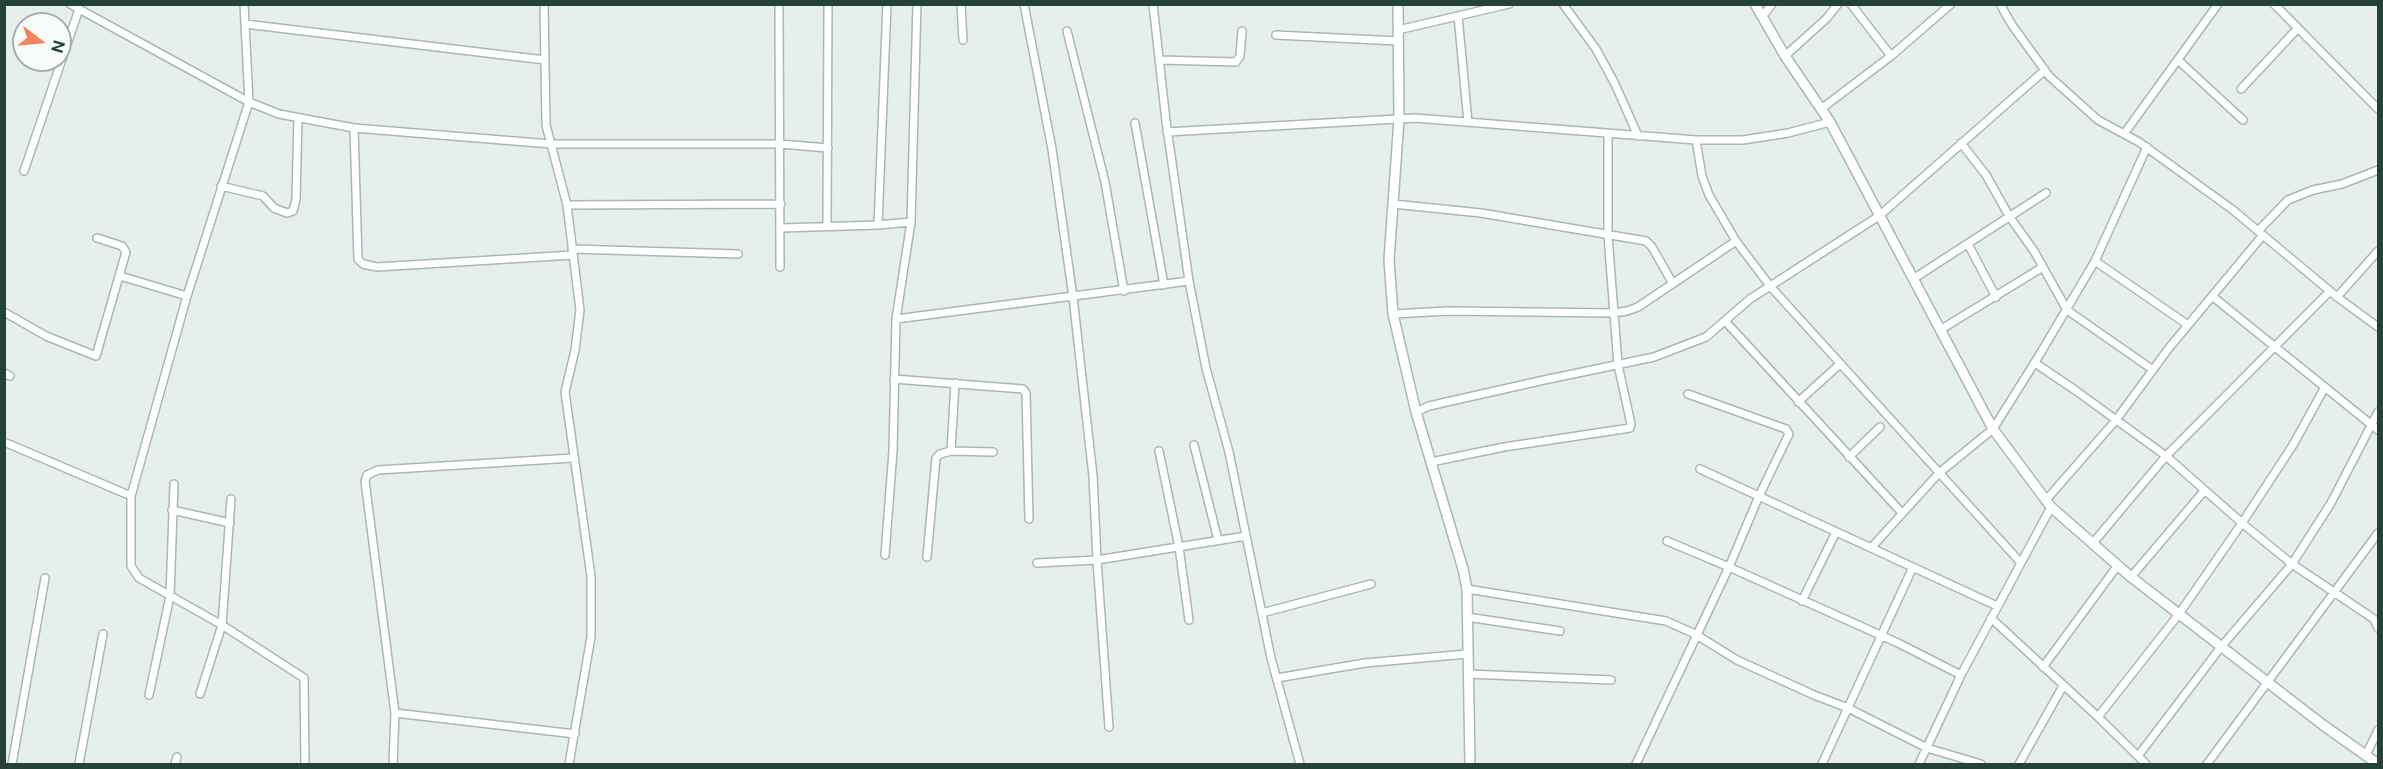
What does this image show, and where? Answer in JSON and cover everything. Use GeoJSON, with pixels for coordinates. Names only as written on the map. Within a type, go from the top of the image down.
{"type":"FeatureCollection","features":[{"type":"Feature","properties":{"kind":"street"},"geometry":{"type":"LineString","coordinates":[[70,4],[249,102],[279,114],[298,118],[354,128],[551,144],[780,144],[828,148]]}},
{"type":"Feature","properties":{"kind":"street"},"geometry":{"type":"LineString","coordinates":[[244,4],[249,102],[187,296],[131,496],[131,566],[139,578],[222,625],[304,678],[305,765]]}},
{"type":"Feature","properties":{"kind":"street"},"geometry":{"type":"LineString","coordinates":[[544,4],[546,125],[567,205],[580,310],[575,351],[565,392],[591,576],[591,637],[569,765]]}},
{"type":"Feature","properties":{"kind":"street"},"geometry":{"type":"LineString","coordinates":[[779,4],[782,228],[780,267]]}},
{"type":"Feature","properties":{"kind":"street"},"geometry":{"type":"LineString","coordinates":[[827,226],[828,4]]}},
{"type":"Feature","properties":{"kind":"street"},"geometry":{"type":"LineString","coordinates":[[878,225],[887,4]]}},
{"type":"Feature","properties":{"kind":"street"},"geometry":{"type":"LineString","coordinates":[[885,555],[893,451],[896,319],[911,222],[917,4]]}},
{"type":"Feature","properties":{"kind":"street"},"geometry":{"type":"LineString","coordinates":[[961,4],[963,40]]}},
{"type":"Feature","properties":{"kind":"street"},"geometry":{"type":"LineString","coordinates":[[1024,4],[1050,138],[1073,297],[1093,476],[1096,560],[1109,727]]}},
{"type":"Feature","properties":{"kind":"street"},"geometry":{"type":"LineString","coordinates":[[1153,4],[1167,132],[1206,368],[1229,452],[1262,614],[1299,765]]}},
{"type":"Feature","properties":{"kind":"street"},"geometry":{"type":"LineString","coordinates":[[1398,4],[1399,119],[1389,260],[1393,314],[1416,412],[1463,569],[1467,590],[1470,765]]}},
{"type":"Feature","properties":{"kind":"street"},"geometry":{"type":"LineString","coordinates":[[1398,30],[1509,4]]}},
{"type":"Feature","properties":{"kind":"street"},"geometry":{"type":"LineString","coordinates":[[1563,4],[1596,49],[1615,84],[1638,136]]}},
{"type":"Feature","properties":{"kind":"street"},"geometry":{"type":"LineString","coordinates":[[1755,4],[1785,56],[1830,122],[1993,429],[2049,503],[2131,577],[2267,683],[2378,765]]}},
{"type":"Feature","properties":{"kind":"street"},"geometry":{"type":"LineString","coordinates":[[1762,17],[1772,4]]}},
{"type":"Feature","properties":{"kind":"street"},"geometry":{"type":"LineString","coordinates":[[1785,56],[1827,18],[1838,4]]}},
{"type":"Feature","properties":{"kind":"street"},"geometry":{"type":"LineString","coordinates":[[1851,4],[1891,57]]}},
{"type":"Feature","properties":{"kind":"street"},"geometry":{"type":"LineString","coordinates":[[1821,109],[1891,57],[1951,4]]}},
{"type":"Feature","properties":{"kind":"street"},"geometry":{"type":"LineString","coordinates":[[2000,4],[2012,25],[2045,70],[2097,120],[2147,147],[2260,233],[2337,297],[2379,327]]}},
{"type":"Feature","properties":{"kind":"street"},"geometry":{"type":"LineString","coordinates":[[2124,134],[2218,4]]}},
{"type":"Feature","properties":{"kind":"street"},"geometry":{"type":"LineString","coordinates":[[2274,4],[2379,110]]}},
{"type":"Feature","properties":{"kind":"street"},"geometry":{"type":"LineString","coordinates":[[24,171],[79,9]]}},
{"type":"Feature","properties":{"kind":"street"},"geometry":{"type":"LineString","coordinates":[[1458,16],[1468,122]]}},
{"type":"Feature","properties":{"kind":"street"},"geometry":{"type":"LineString","coordinates":[[245,24],[545,60]]}},
{"type":"Feature","properties":{"kind":"street"},"geometry":{"type":"LineString","coordinates":[[2241,89],[2298,28]]}},
{"type":"Feature","properties":{"kind":"street"},"geometry":{"type":"LineString","coordinates":[[1067,31],[1105,182],[1124,291]]}},
{"type":"Feature","properties":{"kind":"street"},"geometry":{"type":"LineString","coordinates":[[1159,60],[1236,62],[1240,56],[1242,31]]}},
{"type":"Feature","properties":{"kind":"street"},"geometry":{"type":"LineString","coordinates":[[1276,35],[1398,41]]}},
{"type":"Feature","properties":{"kind":"street"},"geometry":{"type":"LineString","coordinates":[[2178,60],[2243,120]]}},
{"type":"Feature","properties":{"kind":"street"},"geometry":{"type":"LineString","coordinates":[[1416,412],[1429,406],[1654,357],[1706,337],[1750,299],[1879,216],[2045,70]]}},
{"type":"Feature","properties":{"kind":"street"},"geometry":{"type":"LineString","coordinates":[[221,186],[263,196],[274,208],[287,213],[293,211],[296,199],[298,118]]}},
{"type":"Feature","properties":{"kind":"street"},"geometry":{"type":"LineString","coordinates":[[1167,132],[1399,119],[1468,122],[1696,140],[1743,140],[1788,133],[1830,122]]}},
{"type":"Feature","properties":{"kind":"street"},"geometry":{"type":"LineString","coordinates":[[1135,123],[1164,285]]}},
{"type":"Feature","properties":{"kind":"street"},"geometry":{"type":"LineString","coordinates":[[354,128],[358,259],[363,264],[377,267],[573,252],[738,254]]}},
{"type":"Feature","properties":{"kind":"street"},"geometry":{"type":"LineString","coordinates":[[1431,462],[1504,447],[1629,428],[1631,424],[1618,365],[1608,236],[1608,134]]}},
{"type":"Feature","properties":{"kind":"street"},"geometry":{"type":"LineString","coordinates":[[1696,140],[1702,176],[1709,195],[1736,241],[1770,286],[2021,563]]}},
{"type":"Feature","properties":{"kind":"street"},"geometry":{"type":"LineString","coordinates":[[1961,143],[1986,175],[2067,309],[2153,370]]}},
{"type":"Feature","properties":{"kind":"street"},"geometry":{"type":"LineString","coordinates":[[1871,548],[1939,473],[1993,429],[2095,261],[2147,147]]}},
{"type":"Feature","properties":{"kind":"street"},"geometry":{"type":"LineString","coordinates":[[1919,765],[1961,675],[2021,563],[2049,503],[2288,200],[2379,170]]}},
{"type":"Feature","properties":{"kind":"street"},"geometry":{"type":"LineString","coordinates":[[1913,279],[2046,193]]}},
{"type":"Feature","properties":{"kind":"street"},"geometry":{"type":"LineString","coordinates":[[567,205],[781,204]]}},
{"type":"Feature","properties":{"kind":"street"},"geometry":{"type":"LineString","coordinates":[[1393,204],[1481,213],[1646,241],[1652,247],[1673,284]]}},
{"type":"Feature","properties":{"kind":"street"},"geometry":{"type":"LineString","coordinates":[[782,228],[911,222]]}},
{"type":"Feature","properties":{"kind":"street"},"geometry":{"type":"LineString","coordinates":[[4,312],[46,336],[96,356],[126,249],[97,237]]}},
{"type":"Feature","properties":{"kind":"street"},"geometry":{"type":"LineString","coordinates":[[1393,314],[1448,311],[1614,313],[1638,308],[1736,241]]}},
{"type":"Feature","properties":{"kind":"street"},"geometry":{"type":"LineString","coordinates":[[1968,244],[1996,297]]}},
{"type":"Feature","properties":{"kind":"street"},"geometry":{"type":"LineString","coordinates":[[2337,297],[2379,251]]}},
{"type":"Feature","properties":{"kind":"street"},"geometry":{"type":"LineString","coordinates":[[2095,261],[2188,325]]}},
{"type":"Feature","properties":{"kind":"street"},"geometry":{"type":"LineString","coordinates":[[1940,330],[2043,267]]}},
{"type":"Feature","properties":{"kind":"street"},"geometry":{"type":"LineString","coordinates":[[120,276],[187,296]]}},
{"type":"Feature","properties":{"kind":"street"},"geometry":{"type":"LineString","coordinates":[[896,319],[1190,281]]}},
{"type":"Feature","properties":{"kind":"street"},"geometry":{"type":"LineString","coordinates":[[2093,543],[2166,456],[2330,291]]}},
{"type":"Feature","properties":{"kind":"street"},"geometry":{"type":"LineString","coordinates":[[2212,296],[2375,428]]}},
{"type":"Feature","properties":{"kind":"street"},"geometry":{"type":"LineString","coordinates":[[1725,321],[1902,513]]}},
{"type":"Feature","properties":{"kind":"street"},"geometry":{"type":"LineString","coordinates":[[2035,363],[2166,456],[2204,491],[2292,564],[2374,619],[2379,628]]}},
{"type":"Feature","properties":{"kind":"street"},"geometry":{"type":"LineString","coordinates":[[1798,402],[1840,364]]}},
{"type":"Feature","properties":{"kind":"street"},"geometry":{"type":"LineString","coordinates":[[894,379],[1018,387],[1026,393],[1029,519]]}},
{"type":"Feature","properties":{"kind":"street"},"geometry":{"type":"LineString","coordinates":[[951,451],[955,383]]}},
{"type":"Feature","properties":{"kind":"street"},"geometry":{"type":"LineString","coordinates":[[2098,717],[2179,614],[2242,523],[2293,445],[2325,387]]}},
{"type":"Feature","properties":{"kind":"street"},"geometry":{"type":"LineString","coordinates":[[1636,765],[1789,434],[1786,429],[1688,394]]}},
{"type":"Feature","properties":{"kind":"street"},"geometry":{"type":"LineString","coordinates":[[2138,756],[2221,647],[2292,564],[2375,428],[2379,412]]}},
{"type":"Feature","properties":{"kind":"street"},"geometry":{"type":"LineString","coordinates":[[1849,456],[1880,427]]}},
{"type":"Feature","properties":{"kind":"street"},"geometry":{"type":"LineString","coordinates":[[4,442],[131,496]]}},
{"type":"Feature","properties":{"kind":"street"},"geometry":{"type":"LineString","coordinates":[[1194,445],[1218,540]]}},
{"type":"Feature","properties":{"kind":"street"},"geometry":{"type":"LineString","coordinates":[[927,557],[936,458],[940,454],[951,451],[993,452]]}},
{"type":"Feature","properties":{"kind":"street"},"geometry":{"type":"LineString","coordinates":[[1159,452],[1179,547],[1189,620]]}},
{"type":"Feature","properties":{"kind":"street"},"geometry":{"type":"LineString","coordinates":[[393,765],[395,713],[365,481],[367,475],[378,470],[573,458]]}},
{"type":"Feature","properties":{"kind":"street"},"geometry":{"type":"LineString","coordinates":[[1700,469],[1998,606]]}},
{"type":"Feature","properties":{"kind":"street"},"geometry":{"type":"LineString","coordinates":[[149,695],[170,596],[174,484]]}},
{"type":"Feature","properties":{"kind":"street"},"geometry":{"type":"LineString","coordinates":[[2131,577],[2204,491]]}},
{"type":"Feature","properties":{"kind":"street"},"geometry":{"type":"LineString","coordinates":[[201,694],[222,625],[231,499]]}},
{"type":"Feature","properties":{"kind":"street"},"geometry":{"type":"LineString","coordinates":[[172,510],[230,523]]}},
{"type":"Feature","properties":{"kind":"street"},"geometry":{"type":"LineString","coordinates":[[1802,601],[1836,532]]}},
{"type":"Feature","properties":{"kind":"street"},"geometry":{"type":"LineString","coordinates":[[1037,563],[1096,560],[1246,536]]}},
{"type":"Feature","properties":{"kind":"street"},"geometry":{"type":"LineString","coordinates":[[2207,765],[2378,536]]}},
{"type":"Feature","properties":{"kind":"street"},"geometry":{"type":"LineString","coordinates":[[1666,541],[1882,636],[1961,675]]}},
{"type":"Feature","properties":{"kind":"street"},"geometry":{"type":"LineString","coordinates":[[2043,667],[2118,565]]}},
{"type":"Feature","properties":{"kind":"street"},"geometry":{"type":"LineString","coordinates":[[1822,765],[1913,567]]}},
{"type":"Feature","properties":{"kind":"street"},"geometry":{"type":"LineString","coordinates":[[12,765],[45,578]]}},
{"type":"Feature","properties":{"kind":"street"},"geometry":{"type":"LineString","coordinates":[[1262,614],[1371,584]]}},
{"type":"Feature","properties":{"kind":"street"},"geometry":{"type":"LineString","coordinates":[[1467,590],[1666,621],[1695,634],[1737,660],[1848,708],[1927,748],[1981,765]]}},
{"type":"Feature","properties":{"kind":"street"},"geometry":{"type":"LineString","coordinates":[[1467,617],[1560,631]]}},
{"type":"Feature","properties":{"kind":"street"},"geometry":{"type":"LineString","coordinates":[[1991,618],[2146,765]]}},
{"type":"Feature","properties":{"kind":"street"},"geometry":{"type":"LineString","coordinates":[[79,765],[103,634]]}},
{"type":"Feature","properties":{"kind":"street"},"geometry":{"type":"LineString","coordinates":[[1277,678],[1365,663],[1467,654]]}},
{"type":"Feature","properties":{"kind":"street"},"geometry":{"type":"LineString","coordinates":[[1468,674],[1611,680]]}},
{"type":"Feature","properties":{"kind":"street"},"geometry":{"type":"LineString","coordinates":[[2019,765],[2063,686]]}},
{"type":"Feature","properties":{"kind":"street"},"geometry":{"type":"LineString","coordinates":[[395,713],[575,734]]}},
{"type":"Feature","properties":{"kind":"street"},"geometry":{"type":"LineString","coordinates":[[2366,755],[2379,730]]}}]}
